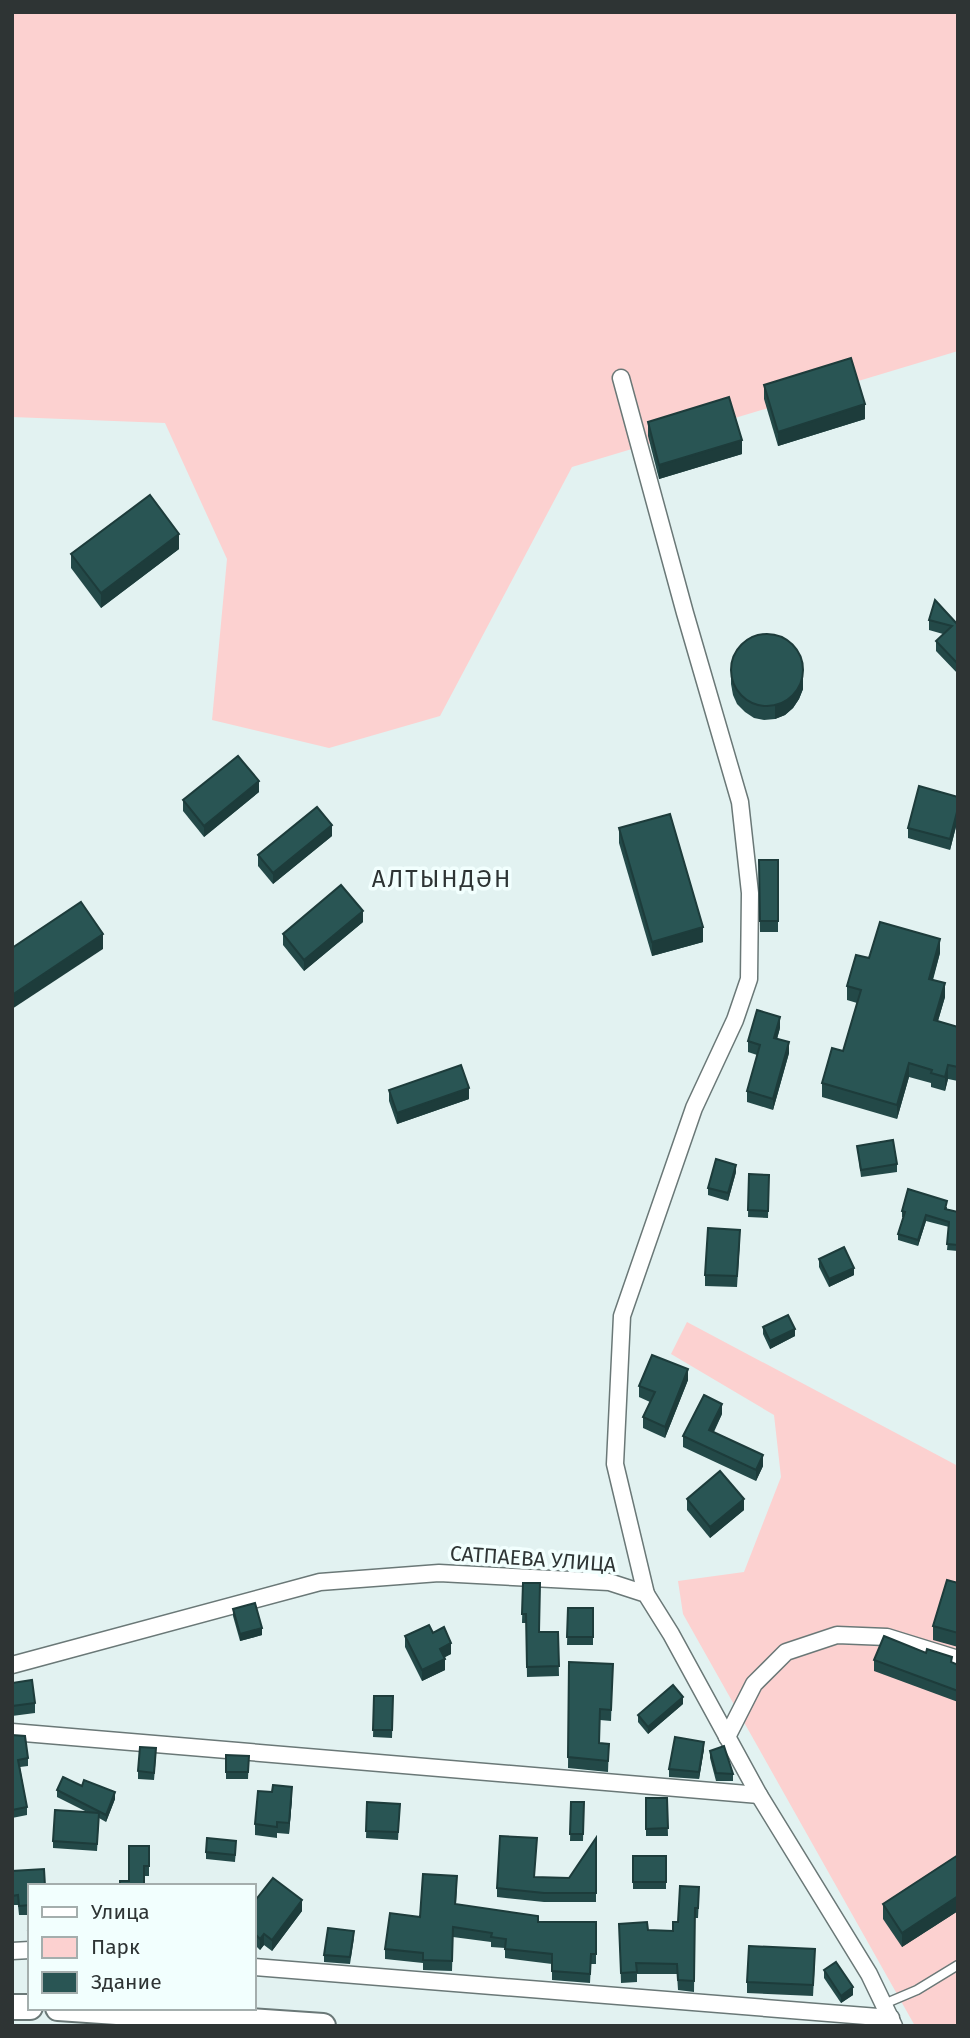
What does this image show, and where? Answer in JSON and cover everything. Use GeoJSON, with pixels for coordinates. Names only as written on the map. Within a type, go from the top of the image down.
{"type":"FeatureCollection","features":[{"type":"Feature","properties":{"kind":"main road"},"geometry":{"type":"LineString","coordinates":[[87,2010],[323,2026]]}},
{"type":"Feature","properties":{"kind":"street"},"geometry":{"type":"LineString","coordinates":[[621,378],[740,802],[750,893],[749,979],[735,1020],[694,1108],[621,1316],[615,1464],[646,1594],[671,1634],[759,1795],[869,1974],[890,2016]]}},
{"type":"Feature","properties":{"kind":"street","name":"САТПАЕВА УЛИЦА"},"geometry":{"type":"LineString","coordinates":[[12,1665],[320,1582],[439,1573],[609,1582],[646,1594]]}},
{"type":"Feature","properties":{"kind":"street"},"geometry":{"type":"LineString","coordinates":[[727,1737],[754,1684],[786,1652],[837,1634],[887,1637],[958,1659]]}},
{"type":"Feature","properties":{"kind":"street"},"geometry":{"type":"LineString","coordinates":[[12,1732],[759,1795]]}},
{"type":"Feature","properties":{"kind":"street"},"geometry":{"type":"LineString","coordinates":[[256,1967],[890,2016]]}},
{"type":"Feature","properties":{"kind":"lane"},"geometry":{"type":"LineString","coordinates":[[890,2016],[917,1990],[958,1965]]}},
{"type":"Feature","properties":{"kind":"green space"},"geometry":{"type":"Polygon","coordinates":[[[12,12],[958,12],[958,351],[572,467],[440,716],[329,748],[212,720],[227,559],[165,423],[12,417],[12,12]]]}},
{"type":"Feature","properties":{"kind":"green space"},"geometry":{"type":"Polygon","coordinates":[[[687,1322],[958,1466],[958,2026],[915,2026],[683,1614],[678,1581],[744,1572],[781,1477],[774,1415],[671,1354],[687,1322]]]}},
{"type":"Feature","properties":{"kind":"building"},"geometry":{"type":"Polygon","coordinates":[[[851,358],[865,404],[778,432],[764,385],[851,358]]]}},
{"type":"Feature","properties":{"kind":"building"},"geometry":{"type":"Polygon","coordinates":[[[729,397],[742,440],[659,465],[648,422],[729,397]]]}},
{"type":"Feature","properties":{"kind":"building"},"geometry":{"type":"Polygon","coordinates":[[[150,495],[179,534],[101,593],[71,554],[150,495]]]}},
{"type":"Feature","properties":{"kind":"building"},"geometry":{"type":"Polygon","coordinates":[[[935,600],[958,625],[958,664],[936,641],[952,626],[929,620],[935,600]]]}},
{"type":"Feature","properties":{"kind":"building"},"geometry":{"type":"Polygon","coordinates":[[[767,634],[787,640],[797,650],[803,670],[797,690],[787,700],[767,706],[747,700],[737,690],[731,670],[737,650],[747,640],[767,634]]]}},
{"type":"Feature","properties":{"kind":"building"},"geometry":{"type":"Polygon","coordinates":[[[238,756],[259,781],[204,826],[183,800],[238,756]]]}},
{"type":"Feature","properties":{"kind":"building"},"geometry":{"type":"Polygon","coordinates":[[[919,786],[958,797],[950,839],[908,828],[919,786]]]}},
{"type":"Feature","properties":{"kind":"building"},"geometry":{"type":"Polygon","coordinates":[[[317,807],[332,825],[273,873],[258,855],[317,807]]]}},
{"type":"Feature","properties":{"kind":"building"},"geometry":{"type":"Polygon","coordinates":[[[670,814],[703,927],[652,942],[619,828],[670,814]]]}},
{"type":"Feature","properties":{"kind":"building"},"geometry":{"type":"Polygon","coordinates":[[[759,860],[778,860],[778,921],[760,921],[759,860]]]}},
{"type":"Feature","properties":{"kind":"building"},"geometry":{"type":"Polygon","coordinates":[[[341,885],[363,911],[304,960],[283,934],[341,885]]]}},
{"type":"Feature","properties":{"kind":"building"},"geometry":{"type":"Polygon","coordinates":[[[81,902],[103,934],[12,995],[12,948],[81,902]]]}},
{"type":"Feature","properties":{"kind":"building"},"geometry":{"type":"Polygon","coordinates":[[[880,922],[940,939],[929,979],[945,983],[934,1020],[958,1027],[958,1067],[948,1065],[945,1077],[909,1063],[897,1105],[822,1083],[832,1048],[843,1051],[861,990],[847,986],[856,955],[869,958],[880,922]]]}},
{"type":"Feature","properties":{"kind":"building"},"geometry":{"type":"Polygon","coordinates":[[[757,1010],[780,1017],[774,1038],[789,1042],[773,1099],[747,1091],[760,1045],[748,1041],[757,1010]]]}},
{"type":"Feature","properties":{"kind":"building"},"geometry":{"type":"Polygon","coordinates":[[[461,1065],[469,1088],[397,1113],[389,1090],[461,1065]]]}},
{"type":"Feature","properties":{"kind":"building"},"geometry":{"type":"Polygon","coordinates":[[[893,1140],[897,1164],[861,1170],[857,1146],[893,1140]]]}},
{"type":"Feature","properties":{"kind":"building"},"geometry":{"type":"Polygon","coordinates":[[[716,1159],[736,1165],[728,1193],[708,1188],[716,1159]]]}},
{"type":"Feature","properties":{"kind":"building"},"geometry":{"type":"Polygon","coordinates":[[[749,1174],[769,1175],[768,1211],[748,1210],[749,1174]]]}},
{"type":"Feature","properties":{"kind":"building"},"geometry":{"type":"Polygon","coordinates":[[[908,1189],[947,1201],[945,1209],[958,1212],[958,1245],[947,1244],[949,1222],[926,1215],[918,1240],[898,1234],[908,1189]]]}},
{"type":"Feature","properties":{"kind":"building"},"geometry":{"type":"Polygon","coordinates":[[[708,1228],[740,1230],[737,1276],[705,1275],[708,1228]]]}},
{"type":"Feature","properties":{"kind":"building"},"geometry":{"type":"Polygon","coordinates":[[[844,1247],[854,1268],[829,1279],[819,1259],[844,1247]]]}},
{"type":"Feature","properties":{"kind":"building"},"geometry":{"type":"Polygon","coordinates":[[[788,1315],[795,1329],[770,1341],[763,1327],[788,1315]]]}},
{"type":"Feature","properties":{"kind":"building"},"geometry":{"type":"Polygon","coordinates":[[[652,1355],[688,1369],[665,1427],[643,1417],[655,1392],[639,1386],[652,1355]]]}},
{"type":"Feature","properties":{"kind":"building"},"geometry":{"type":"Polygon","coordinates":[[[704,1395],[722,1404],[709,1430],[763,1455],[756,1470],[683,1436],[704,1395]]]}},
{"type":"Feature","properties":{"kind":"building"},"geometry":{"type":"Polygon","coordinates":[[[720,1471],[744,1499],[710,1527],[687,1499],[720,1471]]]}},
{"type":"Feature","properties":{"kind":"building"},"geometry":{"type":"Polygon","coordinates":[[[947,1580],[958,1583],[958,1633],[933,1626],[947,1580]]]}},
{"type":"Feature","properties":{"kind":"building"},"geometry":{"type":"Polygon","coordinates":[[[523,1583],[540,1583],[539,1632],[558,1632],[559,1666],[527,1667],[526,1614],[522,1614],[523,1583]]]}},
{"type":"Feature","properties":{"kind":"building"},"geometry":{"type":"Polygon","coordinates":[[[255,1603],[262,1628],[240,1634],[233,1609],[255,1603]]]}},
{"type":"Feature","properties":{"kind":"building"},"geometry":{"type":"Polygon","coordinates":[[[568,1608],[593,1608],[593,1637],[567,1637],[568,1608]]]}},
{"type":"Feature","properties":{"kind":"building"},"geometry":{"type":"Polygon","coordinates":[[[429,1625],[433,1633],[444,1627],[451,1643],[440,1649],[445,1659],[422,1670],[405,1636],[429,1625]]]}},
{"type":"Feature","properties":{"kind":"building"},"geometry":{"type":"Polygon","coordinates":[[[884,1636],[926,1653],[927,1649],[952,1657],[951,1662],[958,1665],[958,1691],[874,1660],[884,1636]]]}},
{"type":"Feature","properties":{"kind":"building"},"geometry":{"type":"Polygon","coordinates":[[[569,1662],[613,1664],[611,1710],[600,1709],[599,1743],[609,1744],[608,1761],[568,1757],[569,1662]]]}},
{"type":"Feature","properties":{"kind":"building"},"geometry":{"type":"Polygon","coordinates":[[[32,1680],[35,1703],[12,1706],[12,1683],[32,1680]]]}},
{"type":"Feature","properties":{"kind":"building"},"geometry":{"type":"Polygon","coordinates":[[[673,1685],[683,1697],[648,1727],[638,1715],[673,1685]]]}},
{"type":"Feature","properties":{"kind":"building"},"geometry":{"type":"Polygon","coordinates":[[[374,1696],[393,1696],[392,1730],[373,1730],[374,1696]]]}},
{"type":"Feature","properties":{"kind":"building"},"geometry":{"type":"Polygon","coordinates":[[[12,1735],[25,1736],[28,1758],[18,1760],[27,1807],[12,1810],[12,1735]]]}},
{"type":"Feature","properties":{"kind":"building"},"geometry":{"type":"Polygon","coordinates":[[[675,1737],[704,1742],[699,1772],[669,1769],[675,1737]]]}},
{"type":"Feature","properties":{"kind":"building"},"geometry":{"type":"Polygon","coordinates":[[[724,1746],[733,1774],[716,1773],[710,1751],[724,1746]]]}},
{"type":"Feature","properties":{"kind":"building"},"geometry":{"type":"Polygon","coordinates":[[[140,1747],[156,1748],[154,1773],[138,1771],[140,1747]]]}},
{"type":"Feature","properties":{"kind":"building"},"geometry":{"type":"Polygon","coordinates":[[[226,1755],[249,1756],[248,1772],[226,1772],[226,1755]]]}},
{"type":"Feature","properties":{"kind":"building"},"geometry":{"type":"Polygon","coordinates":[[[63,1777],[82,1786],[84,1780],[115,1792],[106,1815],[57,1790],[63,1777]]]}},
{"type":"Feature","properties":{"kind":"building"},"geometry":{"type":"Polygon","coordinates":[[[273,1785],[292,1787],[289,1823],[277,1822],[277,1827],[255,1824],[258,1791],[272,1792],[273,1785]]]}},
{"type":"Feature","properties":{"kind":"building"},"geometry":{"type":"Polygon","coordinates":[[[646,1798],[667,1798],[668,1828],[646,1829],[646,1798]]]}},
{"type":"Feature","properties":{"kind":"building"},"geometry":{"type":"Polygon","coordinates":[[[367,1802],[400,1804],[398,1832],[366,1831],[367,1802]]]}},
{"type":"Feature","properties":{"kind":"building"},"geometry":{"type":"Polygon","coordinates":[[[571,1802],[584,1802],[583,1834],[570,1834],[571,1802]]]}},
{"type":"Feature","properties":{"kind":"building"},"geometry":{"type":"Polygon","coordinates":[[[55,1810],[99,1813],[97,1844],[53,1841],[55,1810]]]}},
{"type":"Feature","properties":{"kind":"building"},"geometry":{"type":"Polygon","coordinates":[[[500,1836],[537,1838],[534,1877],[569,1878],[596,1838],[596,1893],[544,1893],[497,1888],[500,1836]]]}},
{"type":"Feature","properties":{"kind":"building"},"geometry":{"type":"Polygon","coordinates":[[[207,1838],[236,1841],[235,1855],[206,1852],[207,1838]]]}},
{"type":"Feature","properties":{"kind":"building"},"geometry":{"type":"Polygon","coordinates":[[[129,1846],[149,1846],[149,1866],[144,1866],[144,1884],[120,1884],[120,1881],[129,1881],[129,1846]]]}},
{"type":"Feature","properties":{"kind":"building"},"geometry":{"type":"Polygon","coordinates":[[[958,1855],[958,1896],[902,1933],[883,1904],[958,1855]]]}},
{"type":"Feature","properties":{"kind":"building"},"geometry":{"type":"Polygon","coordinates":[[[633,1856],[666,1856],[666,1882],[633,1882],[633,1856]]]}},
{"type":"Feature","properties":{"kind":"building"},"geometry":{"type":"Polygon","coordinates":[[[44,1869],[45,1884],[28,1884],[28,1905],[19,1906],[18,1895],[12,1896],[12,1871],[44,1869]]]}},
{"type":"Feature","properties":{"kind":"building"},"geometry":{"type":"Polygon","coordinates":[[[423,1874],[457,1876],[455,1904],[538,1916],[538,1922],[596,1922],[596,1954],[591,1954],[590,1974],[552,1971],[552,1954],[505,1949],[506,1939],[491,1937],[492,1933],[453,1927],[452,1961],[423,1960],[423,1953],[385,1949],[390,1913],[420,1917],[423,1874]]]}},
{"type":"Feature","properties":{"kind":"building"},"geometry":{"type":"Polygon","coordinates":[[[273,1878],[302,1900],[272,1940],[264,1934],[260,1939],[256,1935],[256,1899],[273,1878]]]}},
{"type":"Feature","properties":{"kind":"building"},"geometry":{"type":"Polygon","coordinates":[[[680,1886],[699,1887],[698,1908],[695,1908],[694,1981],[678,1980],[677,1964],[636,1963],[637,1972],[621,1973],[619,1924],[647,1922],[648,1930],[673,1931],[673,1922],[678,1922],[680,1886]]]}},
{"type":"Feature","properties":{"kind":"building"},"geometry":{"type":"Polygon","coordinates":[[[328,1928],[354,1931],[350,1957],[324,1955],[328,1928]]]}},
{"type":"Feature","properties":{"kind":"building"},"geometry":{"type":"Polygon","coordinates":[[[749,1946],[815,1949],[813,1985],[747,1982],[749,1946]]]}},
{"type":"Feature","properties":{"kind":"building"},"geometry":{"type":"Polygon","coordinates":[[[836,1962],[853,1987],[841,1996],[824,1970],[836,1962]]]}},
{"type":"Feature","properties":{"kind":"district","name":"АЛТЫНДӘН"},"geometry":{"type":"Point","coordinates":[442,879]}}]}
